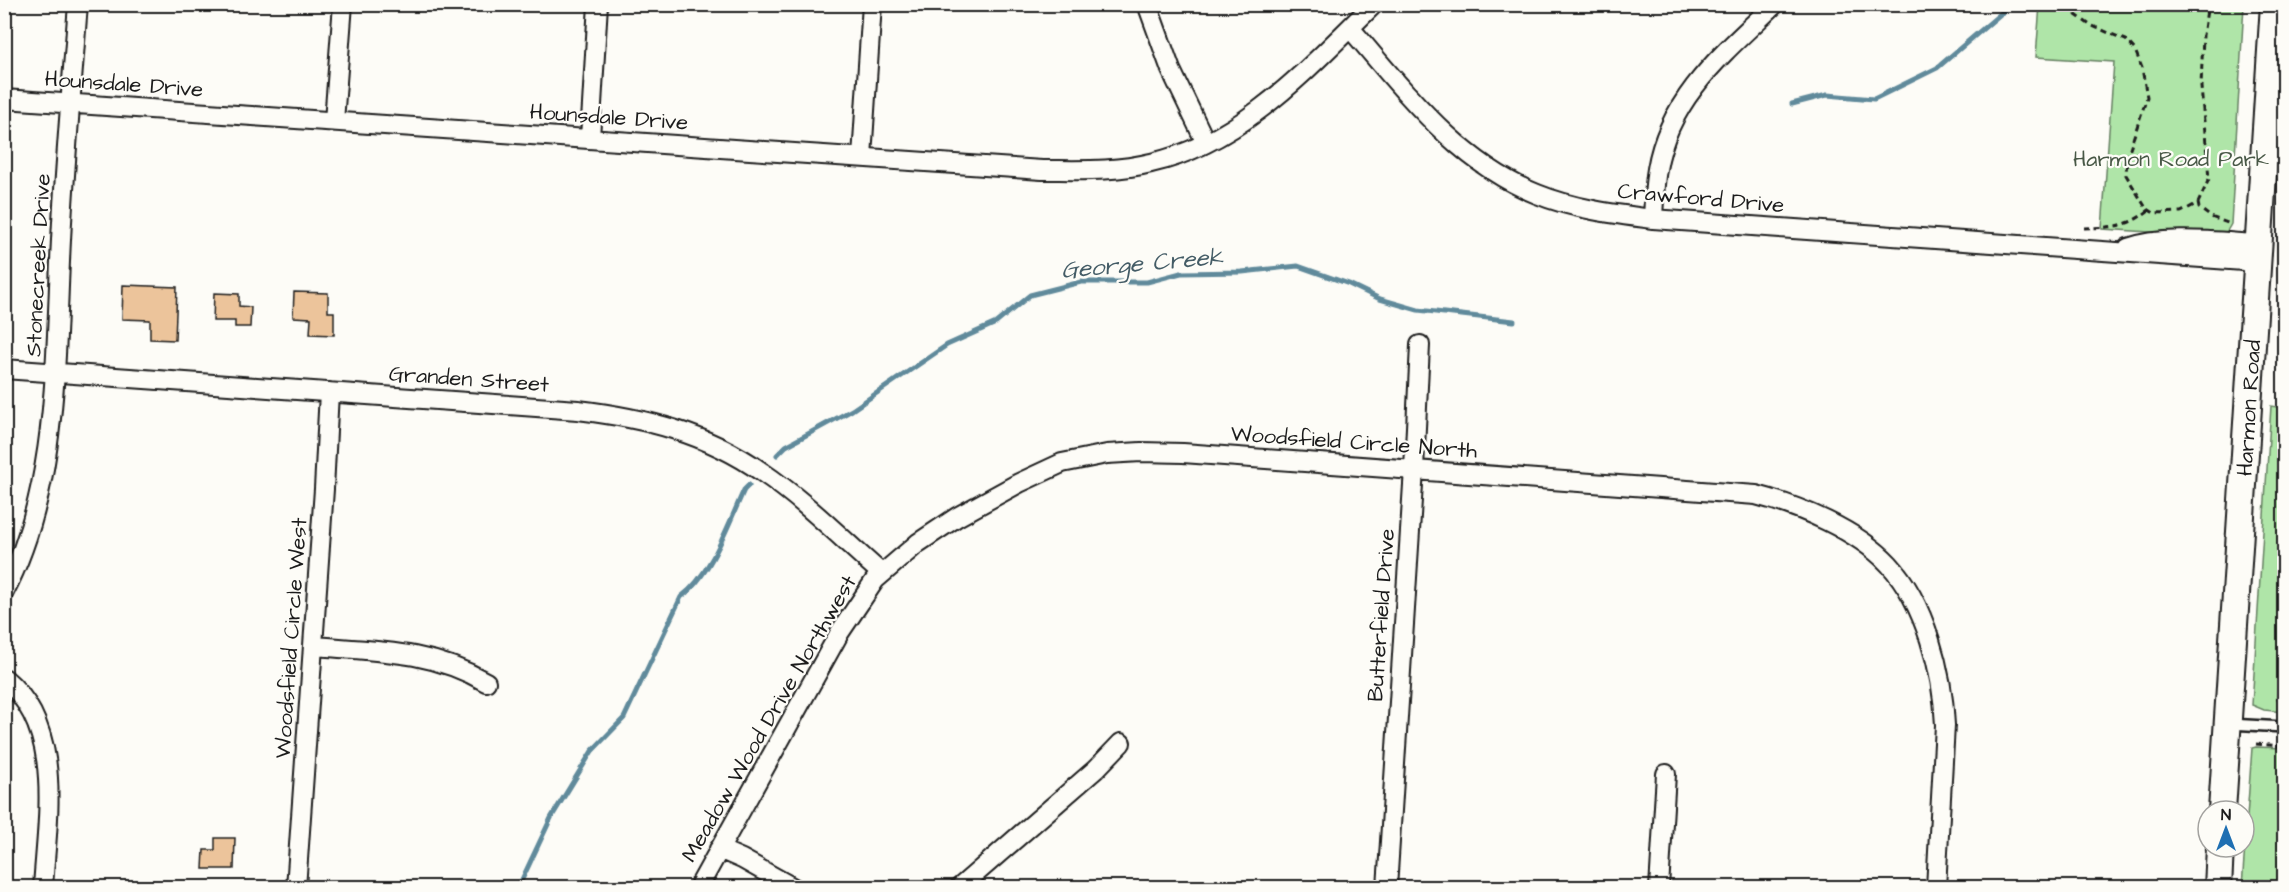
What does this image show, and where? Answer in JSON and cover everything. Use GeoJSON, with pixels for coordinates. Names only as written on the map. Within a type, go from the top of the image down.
{"type":"FeatureCollection","features":[{"type":"Feature","properties":{"kind":"main road","name":"Harmon Road"},"geometry":{"type":"LineString","coordinates":[[2223,799],[2274,4]]}},
{"type":"Feature","properties":{"kind":"main road"},"geometry":{"type":"LineString","coordinates":[[2218,888],[2219,859]]}},
{"type":"Feature","properties":{"kind":"street","name":"Stonecreek Drive"},"geometry":{"type":"LineString","coordinates":[[4,592],[23,548],[37,499],[47,449],[55,371],[78,4]]}},
{"type":"Feature","properties":{"kind":"street"},"geometry":{"type":"LineString","coordinates":[[334,121],[343,4]]}},
{"type":"Feature","properties":{"kind":"street"},"geometry":{"type":"LineString","coordinates":[[590,138],[598,4]]}},
{"type":"Feature","properties":{"kind":"street"},"geometry":{"type":"LineString","coordinates":[[862,157],[872,4]]}},
{"type":"Feature","properties":{"kind":"street"},"geometry":{"type":"LineString","coordinates":[[1147,4],[1171,70],[1206,143]]}},
{"type":"Feature","properties":{"kind":"street","name":"Hounsdale Drive"},"geometry":{"type":"LineString","coordinates":[[4,99],[1085,171],[1120,169],[1182,154],[1241,123],[1262,109],[1374,4]]}},
{"type":"Feature","properties":{"kind":"street"},"geometry":{"type":"LineString","coordinates":[[1653,219],[1657,169],[1662,144],[1672,121],[1699,78],[1775,4]]}},
{"type":"Feature","properties":{"kind":"street","name":"Crawford Drive"},"geometry":{"type":"LineString","coordinates":[[1350,28],[1417,105],[1453,140],[1492,170],[1536,194],[1600,212],[1653,219],[2115,253],[2259,253]]}},
{"type":"Feature","properties":{"kind":"street","name":"Butterfield Drive"},"geometry":{"type":"LineString","coordinates":[[1387,888],[1420,345]]}},
{"type":"Feature","properties":{"kind":"street","name":"Granden Street"},"geometry":{"type":"LineString","coordinates":[[4,369],[578,410],[626,416],[674,428],[706,441],[763,472],[881,573]]}},
{"type":"Feature","properties":{"kind":"street","name":"Woodsfield Circle West"},"geometry":{"type":"LineString","coordinates":[[296,888],[326,468],[329,392]]}},
{"type":"Feature","properties":{"kind":"street","name":"Woodsfield Circle North"},"geometry":{"type":"LineString","coordinates":[[881,573],[918,543],[957,517],[1040,473],[1062,464],[1107,454],[1162,452],[1756,495],[1803,510],[1847,533],[1888,563],[1916,605],[1939,676],[1944,700],[1945,725],[1936,888]]}},
{"type":"Feature","properties":{"kind":"street","name":"Meadow Wood Drive Northwest"},"geometry":{"type":"LineString","coordinates":[[698,888],[840,632],[881,573]]}},
{"type":"Feature","properties":{"kind":"street"},"geometry":{"type":"LineString","coordinates":[[313,646],[384,651],[426,657],[467,671],[486,682]]}},
{"type":"Feature","properties":{"kind":"street"},"geometry":{"type":"LineString","coordinates":[[4,678],[15,688],[30,709],[42,736],[47,757],[49,781],[43,888]]}},
{"type":"Feature","properties":{"kind":"street"},"geometry":{"type":"LineString","coordinates":[[959,888],[1096,769],[1121,743]]}},
{"type":"Feature","properties":{"kind":"street"},"geometry":{"type":"LineString","coordinates":[[1659,888],[1666,774]]}},
{"type":"Feature","properties":{"kind":"street"},"geometry":{"type":"LineString","coordinates":[[719,849],[742,858],[794,888]]}},
{"type":"Feature","properties":{"kind":"lane"},"geometry":{"type":"LineString","coordinates":[[2229,724],[2284,727]]}},
{"type":"Feature","properties":{"kind":"path"},"geometry":{"type":"LineString","coordinates":[[2074,4],[2076,15],[2090,25],[2126,40],[2135,50],[2142,68],[2147,97],[2127,157],[2126,176],[2136,194],[2154,213],[2181,212],[2198,203],[2209,179],[2201,87],[2203,35],[2208,4]]}},
{"type":"Feature","properties":{"kind":"path"},"geometry":{"type":"LineString","coordinates":[[2198,203],[2199,208],[2211,217],[2228,223]]}},
{"type":"Feature","properties":{"kind":"path"},"geometry":{"type":"LineString","coordinates":[[2084,228],[2121,226],[2136,220],[2149,210]]}},
{"type":"Feature","properties":{"kind":"path"},"geometry":{"type":"LineString","coordinates":[[2256,744],[2284,746]]}},
{"type":"Feature","properties":{"kind":"green space","name":"Harmon Road Park"},"geometry":{"type":"Polygon","coordinates":[[[2040,5],[2244,5],[2231,224],[2225,233],[2215,236],[2102,229],[2114,62],[2036,57],[2040,5]]]}},
{"type":"Feature","properties":{"kind":"green space"},"geometry":{"type":"Polygon","coordinates":[[[2271,406],[2284,408],[2284,598],[2277,699],[2284,701],[2284,712],[2264,710],[2252,705],[2271,406]]]}},
{"type":"Feature","properties":{"kind":"green space"},"geometry":{"type":"Polygon","coordinates":[[[2252,748],[2284,748],[2283,887],[2242,887],[2244,859],[2256,859],[2256,799],[2248,799],[2252,748]]]}},
{"type":"Feature","properties":{"kind":"building"},"geometry":{"type":"Polygon","coordinates":[[[123,285],[177,287],[175,340],[150,339],[150,320],[122,319],[123,285]]]}},
{"type":"Feature","properties":{"kind":"building"},"geometry":{"type":"Polygon","coordinates":[[[294,292],[328,293],[328,312],[334,312],[334,335],[310,334],[311,318],[293,317],[294,292]]]}},
{"type":"Feature","properties":{"kind":"building"},"geometry":{"type":"Polygon","coordinates":[[[214,293],[239,294],[239,306],[251,307],[250,327],[235,327],[235,321],[213,321],[214,293]]]}},
{"type":"Feature","properties":{"kind":"building"},"geometry":{"type":"Polygon","coordinates":[[[215,838],[235,838],[234,869],[203,869],[204,850],[215,850],[215,838]]]}},
{"type":"Feature","properties":{"kind":"waterway","name":"George Creek"},"geometry":{"type":"LineString","coordinates":[[1792,104],[1827,95],[1874,99],[1937,68],[2012,4]]}},
{"type":"Feature","properties":{"kind":"waterway","name":"George Creek"},"geometry":{"type":"LineString","coordinates":[[777,455],[786,446],[852,410],[947,345],[996,323],[1030,295],[1081,282],[1147,282],[1181,273],[1242,272],[1298,266],[1349,284],[1380,299],[1418,310],[1514,321]]}},
{"type":"Feature","properties":{"kind":"waterway"},"geometry":{"type":"LineString","coordinates":[[518,888],[551,818],[592,751],[624,718],[681,597],[692,588],[710,562],[744,490],[749,485]]}}]}
